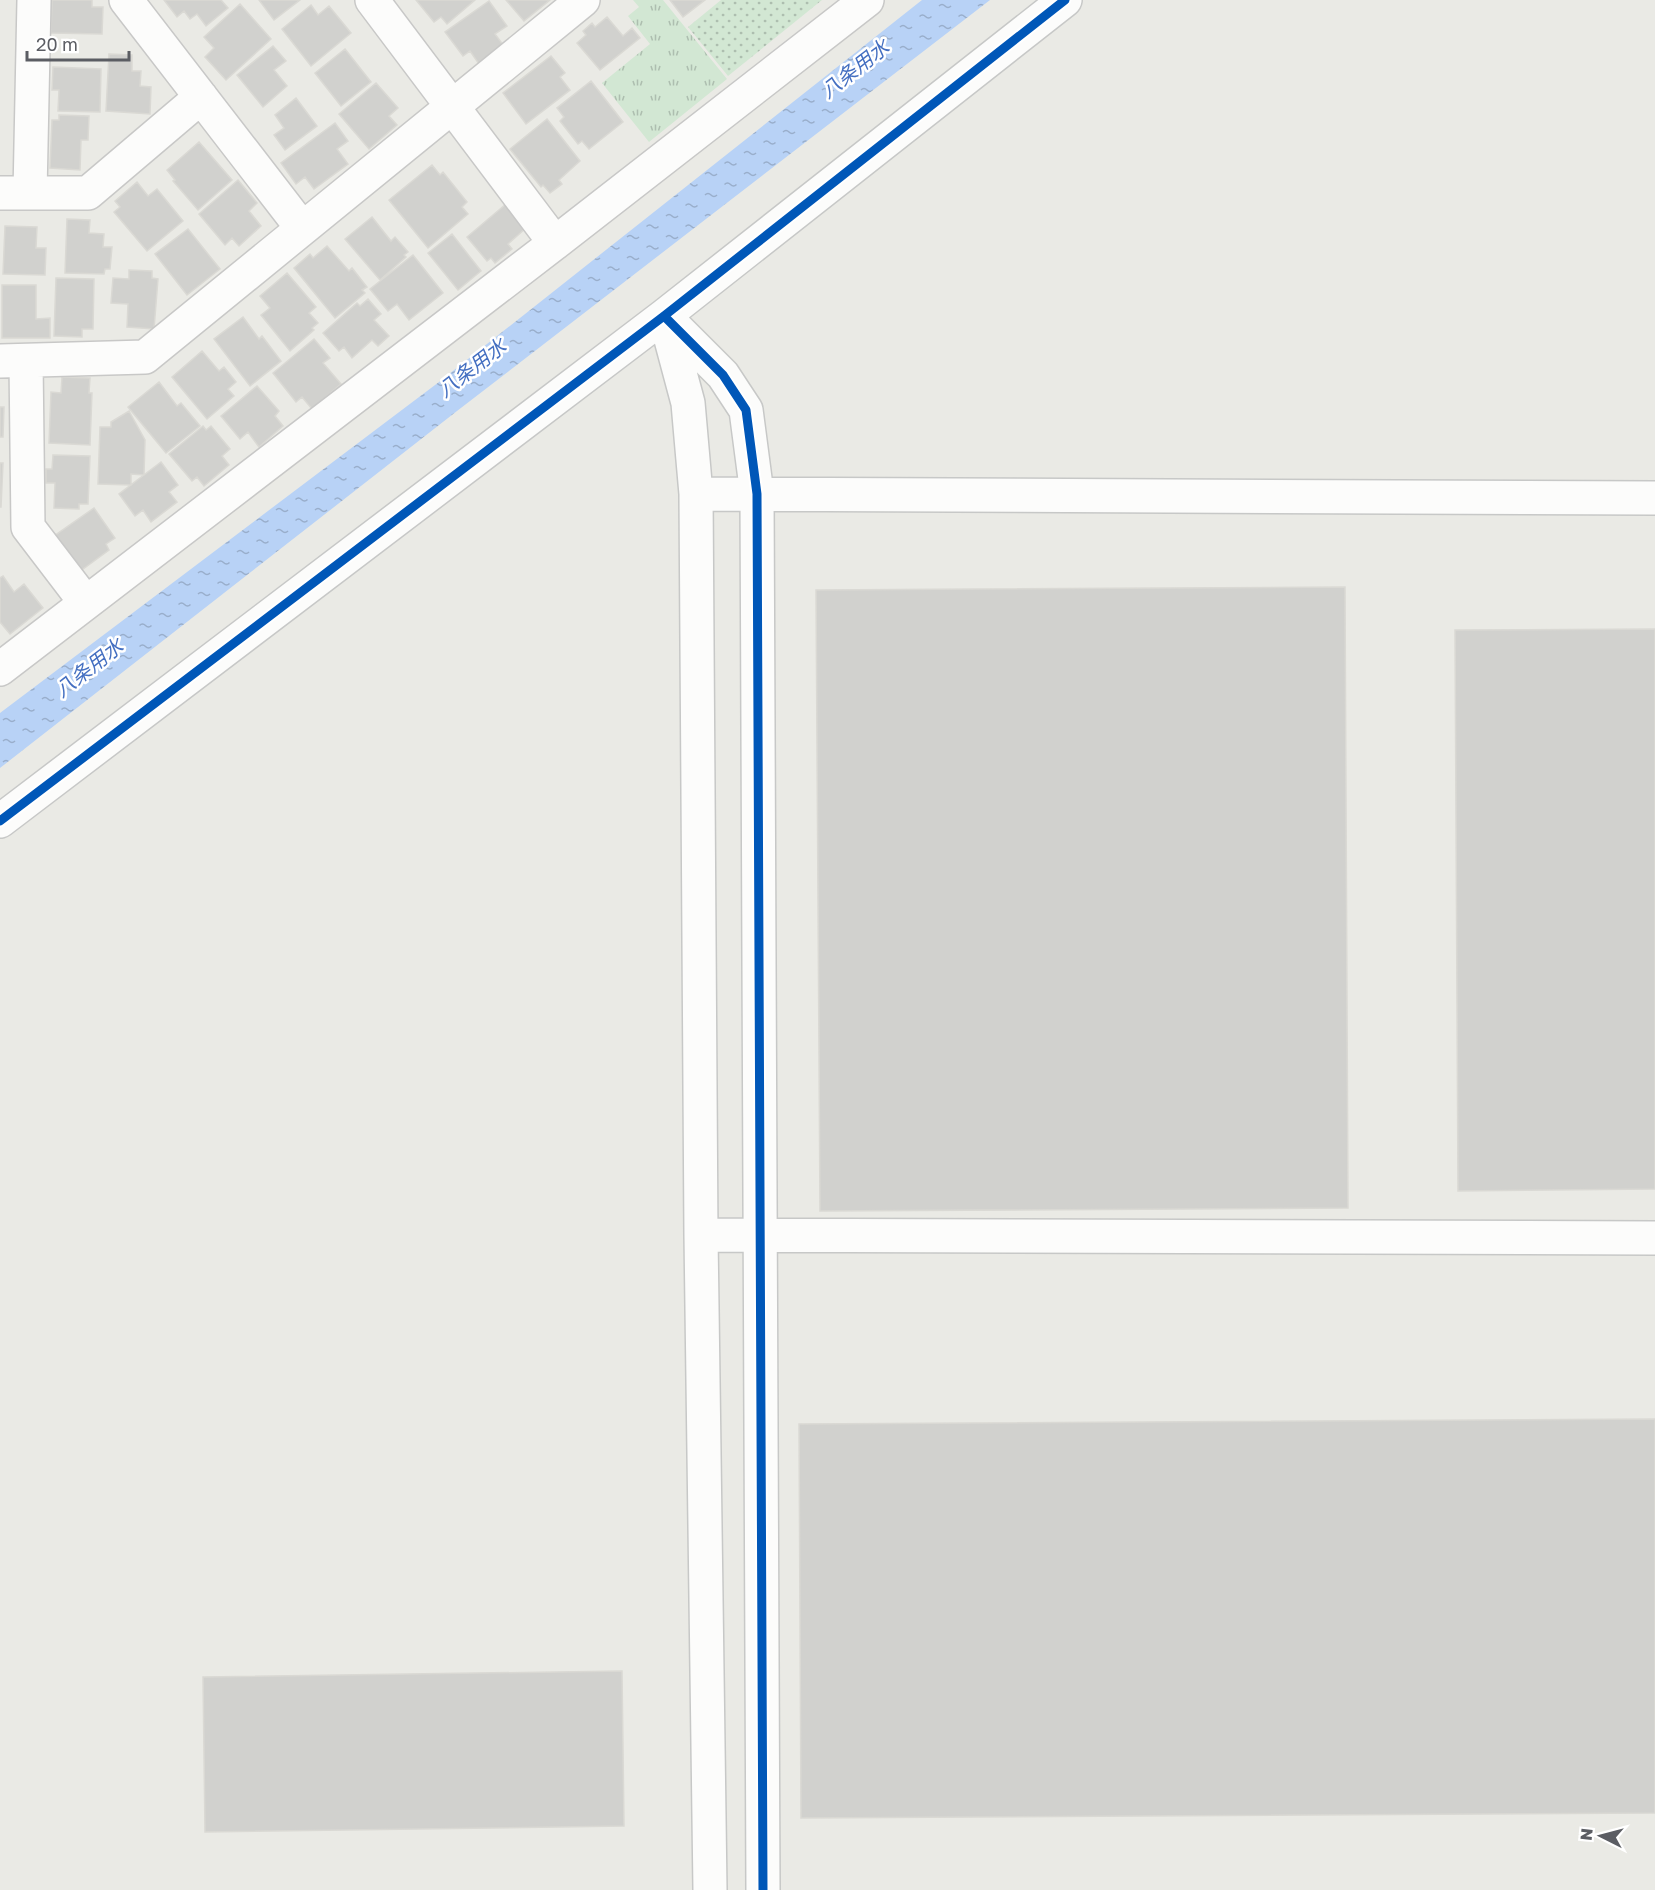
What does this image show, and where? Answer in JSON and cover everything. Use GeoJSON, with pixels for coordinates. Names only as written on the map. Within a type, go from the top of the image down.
{"type":"FeatureCollection","features":[{"type":"Feature","properties":{"kind":"street"},"geometry":{"type":"LineString","coordinates":[[34,0],[15,193],[88,193],[201,97]]}},
{"type":"Feature","properties":{"kind":"street"},"geometry":{"type":"LineString","coordinates":[[126,0],[302,228]]}},
{"type":"Feature","properties":{"kind":"street"},"geometry":{"type":"LineString","coordinates":[[372,0],[555,243]]}},
{"type":"Feature","properties":{"kind":"street"},"geometry":{"type":"LineString","coordinates":[[86,603],[28,527],[13,361],[145,357],[583,0]]}},
{"type":"Feature","properties":{"kind":"street"},"geometry":{"type":"LineString","coordinates":[[0,669],[867,0]]}},
{"type":"Feature","properties":{"kind":"street"},"geometry":{"type":"LineString","coordinates":[[0,821],[664,316],[1065,0]]}},
{"type":"Feature","properties":{"kind":"street"},"geometry":{"type":"LineString","coordinates":[[664,316],[688,403],[696,494],[701,1235],[710,1890]]}},
{"type":"Feature","properties":{"kind":"street"},"geometry":{"type":"LineString","coordinates":[[664,316],[723,375],[747,410],[757,494],[763,1890]]}},
{"type":"Feature","properties":{"kind":"street"},"geometry":{"type":"LineString","coordinates":[[696,494],[1655,498]]}},
{"type":"Feature","properties":{"kind":"street"},"geometry":{"type":"LineString","coordinates":[[701,1235],[1655,1238]]}},
{"type":"Feature","properties":{"kind":"green space"},"geometry":{"type":"Polygon","coordinates":[[[633,0],[663,0],[727,79],[649,142],[602,83],[650,44],[628,16],[639,7],[633,0]]]}},
{"type":"Feature","properties":{"kind":"green space"},"geometry":{"type":"Polygon","coordinates":[[[721,0],[822,0],[728,76],[688,27],[721,0]]]}},
{"type":"Feature","properties":{"kind":"water","name":"八条用水"},"geometry":{"type":"Polygon","coordinates":[[[922,0],[990,0],[457,411],[0,768],[0,713],[439,382],[922,0]]]}},
{"type":"Feature","properties":{"kind":"building"},"geometry":{"type":"Polygon","coordinates":[[[52,0],[92,0],[92,7],[103,7],[102,34],[51,33],[52,0]]]}},
{"type":"Feature","properties":{"kind":"building"},"geometry":{"type":"Polygon","coordinates":[[[164,0],[221,0],[228,8],[206,26],[197,14],[190,19],[184,11],[177,17],[164,0]]]}},
{"type":"Feature","properties":{"kind":"building"},"geometry":{"type":"Polygon","coordinates":[[[259,0],[300,0],[274,20],[259,0]]]}},
{"type":"Feature","properties":{"kind":"building"},"geometry":{"type":"Polygon","coordinates":[[[416,0],[475,0],[447,24],[441,17],[434,22],[416,0]]]}},
{"type":"Feature","properties":{"kind":"building"},"geometry":{"type":"Polygon","coordinates":[[[506,0],[550,0],[524,21],[506,0]]]}},
{"type":"Feature","properties":{"kind":"building"},"geometry":{"type":"Polygon","coordinates":[[[670,0],[705,0],[683,17],[670,0]]]}},
{"type":"Feature","properties":{"kind":"building"},"geometry":{"type":"Polygon","coordinates":[[[489,1],[507,26],[495,34],[504,46],[479,64],[470,51],[463,56],[445,32],[489,1]]]}},
{"type":"Feature","properties":{"kind":"building"},"geometry":{"type":"Polygon","coordinates":[[[240,4],[271,39],[226,80],[205,57],[214,48],[204,37],[240,4]]]}},
{"type":"Feature","properties":{"kind":"building"},"geometry":{"type":"Polygon","coordinates":[[[311,5],[318,15],[329,6],[351,33],[311,66],[282,29],[311,5]]]}},
{"type":"Feature","properties":{"kind":"building"},"geometry":{"type":"Polygon","coordinates":[[[607,17],[623,36],[632,28],[640,38],[600,70],[577,43],[586,35],[583,31],[592,23],[595,27],[607,17]]]}},
{"type":"Feature","properties":{"kind":"building"},"geometry":{"type":"Polygon","coordinates":[[[273,46],[286,61],[274,70],[287,86],[263,107],[237,75],[273,46]]]}},
{"type":"Feature","properties":{"kind":"building"},"geometry":{"type":"Polygon","coordinates":[[[345,49],[371,82],[341,106],[315,73],[345,49]]]}},
{"type":"Feature","properties":{"kind":"building"},"geometry":{"type":"Polygon","coordinates":[[[109,54],[132,55],[132,71],[141,71],[140,86],[151,87],[150,114],[106,111],[109,54]]]}},
{"type":"Feature","properties":{"kind":"building"},"geometry":{"type":"Polygon","coordinates":[[[551,56],[565,73],[560,77],[570,90],[526,124],[503,93],[551,56]]]}},
{"type":"Feature","properties":{"kind":"building"},"geometry":{"type":"Polygon","coordinates":[[[53,67],[101,69],[100,112],[58,111],[59,90],[52,90],[53,67]]]}},
{"type":"Feature","properties":{"kind":"building"},"geometry":{"type":"Polygon","coordinates":[[[591,81],[623,122],[589,149],[582,141],[578,144],[560,121],[564,117],[557,108],[591,81]]]}},
{"type":"Feature","properties":{"kind":"building"},"geometry":{"type":"Polygon","coordinates":[[[376,83],[398,108],[389,116],[397,125],[369,149],[339,114],[376,83]]]}},
{"type":"Feature","properties":{"kind":"building"},"geometry":{"type":"Polygon","coordinates":[[[296,98],[317,126],[285,150],[274,135],[284,128],[275,115],[296,98]]]}},
{"type":"Feature","properties":{"kind":"building"},"geometry":{"type":"Polygon","coordinates":[[[59,115],[89,116],[88,140],[81,140],[80,170],[50,168],[52,120],[59,120],[59,115]]]}},
{"type":"Feature","properties":{"kind":"building"},"geometry":{"type":"Polygon","coordinates":[[[547,119],[580,161],[559,180],[562,184],[550,193],[543,185],[541,187],[510,149],[547,119]]]}},
{"type":"Feature","properties":{"kind":"building"},"geometry":{"type":"Polygon","coordinates":[[[335,123],[348,141],[337,149],[348,164],[314,189],[305,177],[296,184],[281,163],[335,123]]]}},
{"type":"Feature","properties":{"kind":"building"},"geometry":{"type":"Polygon","coordinates":[[[199,142],[232,180],[198,210],[173,181],[175,180],[167,170],[199,142]]]}},
{"type":"Feature","properties":{"kind":"building"},"geometry":{"type":"Polygon","coordinates":[[[432,165],[440,175],[443,172],[467,202],[462,207],[468,214],[428,248],[389,200],[432,165]]]}},
{"type":"Feature","properties":{"kind":"building"},"geometry":{"type":"Polygon","coordinates":[[[238,180],[257,203],[249,211],[261,226],[239,246],[232,238],[225,245],[199,214],[238,180]]]}},
{"type":"Feature","properties":{"kind":"building"},"geometry":{"type":"Polygon","coordinates":[[[137,182],[148,196],[157,189],[183,221],[147,251],[114,212],[120,207],[115,201],[137,182]]]}},
{"type":"Feature","properties":{"kind":"building"},"geometry":{"type":"Polygon","coordinates":[[[506,204],[526,228],[508,244],[512,249],[495,263],[491,258],[487,261],[467,237],[506,204]]]}},
{"type":"Feature","properties":{"kind":"building"},"geometry":{"type":"Polygon","coordinates":[[[372,217],[391,241],[395,237],[408,252],[404,255],[406,257],[380,280],[345,239],[372,217]]]}},
{"type":"Feature","properties":{"kind":"building"},"geometry":{"type":"Polygon","coordinates":[[[67,219],[90,220],[89,233],[104,234],[103,247],[112,247],[110,269],[105,269],[104,274],[65,273],[67,219]]]}},
{"type":"Feature","properties":{"kind":"building"},"geometry":{"type":"Polygon","coordinates":[[[5,226],[37,227],[36,248],[46,248],[45,275],[3,274],[5,226]]]}},
{"type":"Feature","properties":{"kind":"building"},"geometry":{"type":"Polygon","coordinates":[[[188,229],[220,269],[187,295],[155,254],[188,229]]]}},
{"type":"Feature","properties":{"kind":"building"},"geometry":{"type":"Polygon","coordinates":[[[452,234],[481,271],[458,290],[428,253],[452,234]]]}},
{"type":"Feature","properties":{"kind":"building"},"geometry":{"type":"Polygon","coordinates":[[[327,246],[349,271],[352,268],[367,287],[362,290],[365,293],[335,318],[294,268],[310,254],[313,258],[327,246]]]}},
{"type":"Feature","properties":{"kind":"building"},"geometry":{"type":"Polygon","coordinates":[[[413,255],[443,293],[409,320],[397,304],[388,311],[370,289],[413,255]]]}},
{"type":"Feature","properties":{"kind":"building"},"geometry":{"type":"Polygon","coordinates":[[[129,270],[152,271],[152,278],[158,279],[154,329],[127,327],[128,304],[111,303],[113,278],[129,279],[129,270]]]}},
{"type":"Feature","properties":{"kind":"building"},"geometry":{"type":"Polygon","coordinates":[[[287,273],[316,307],[309,313],[318,323],[312,328],[314,330],[290,351],[261,315],[270,308],[260,296],[287,273]]]}},
{"type":"Feature","properties":{"kind":"building"},"geometry":{"type":"Polygon","coordinates":[[[56,278],[94,279],[93,329],[82,329],[82,337],[54,336],[56,278]]]}},
{"type":"Feature","properties":{"kind":"building"},"geometry":{"type":"Polygon","coordinates":[[[2,285],[36,285],[36,319],[50,318],[50,338],[2,338],[2,285]]]}},
{"type":"Feature","properties":{"kind":"building"},"geometry":{"type":"Polygon","coordinates":[[[368,299],[381,314],[374,320],[389,336],[378,346],[372,340],[352,358],[344,347],[339,351],[323,333],[357,303],[360,306],[368,299]]]}},
{"type":"Feature","properties":{"kind":"building"},"geometry":{"type":"Polygon","coordinates":[[[243,317],[259,339],[262,336],[281,361],[250,386],[214,339],[243,317]]]}},
{"type":"Feature","properties":{"kind":"building"},"geometry":{"type":"Polygon","coordinates":[[[314,339],[330,358],[323,363],[341,384],[312,409],[302,397],[296,402],[273,373],[314,339]]]}},
{"type":"Feature","properties":{"kind":"building"},"geometry":{"type":"Polygon","coordinates":[[[202,351],[219,371],[224,367],[236,382],[228,389],[234,396],[207,419],[172,377],[202,351]]]}},
{"type":"Feature","properties":{"kind":"building"},"geometry":{"type":"Polygon","coordinates":[[[62,377],[90,378],[89,393],[92,393],[90,445],[49,443],[51,392],[61,393],[62,377]]]}},
{"type":"Feature","properties":{"kind":"building"},"geometry":{"type":"Polygon","coordinates":[[[159,382],[177,406],[181,403],[200,426],[166,453],[128,407],[159,382]]]}},
{"type":"Feature","properties":{"kind":"building"},"geometry":{"type":"Polygon","coordinates":[[[257,386],[279,411],[275,416],[283,426],[259,447],[248,432],[240,439],[221,416],[257,386]]]}},
{"type":"Feature","properties":{"kind":"building"},"geometry":{"type":"Polygon","coordinates":[[[0,407],[4,407],[3,437],[0,437],[0,407]]]}},
{"type":"Feature","properties":{"kind":"building"},"geometry":{"type":"Polygon","coordinates":[[[129,411],[145,440],[144,475],[131,474],[131,485],[98,484],[100,427],[111,427],[111,422],[129,411]]]}},
{"type":"Feature","properties":{"kind":"building"},"geometry":{"type":"Polygon","coordinates":[[[203,426],[206,430],[211,426],[230,449],[222,456],[229,465],[204,486],[197,477],[192,481],[169,454],[203,426]]]}},
{"type":"Feature","properties":{"kind":"building"},"geometry":{"type":"Polygon","coordinates":[[[53,455],[90,456],[88,504],[79,504],[79,509],[54,508],[55,483],[46,483],[46,469],[52,469],[53,455]]]}},
{"type":"Feature","properties":{"kind":"building"},"geometry":{"type":"Polygon","coordinates":[[[161,462],[178,485],[169,492],[177,502],[151,522],[143,510],[135,516],[119,494],[161,462]]]}},
{"type":"Feature","properties":{"kind":"building"},"geometry":{"type":"Polygon","coordinates":[[[0,463],[3,463],[1,507],[0,507],[0,463]]]}},
{"type":"Feature","properties":{"kind":"building"},"geometry":{"type":"Polygon","coordinates":[[[94,508],[115,538],[106,544],[109,550],[79,572],[54,536],[94,508]]]}},
{"type":"Feature","properties":{"kind":"building"},"geometry":{"type":"Polygon","coordinates":[[[3,576],[14,592],[24,584],[43,608],[10,634],[0,622],[0,578],[3,576]]]}},
{"type":"Feature","properties":{"kind":"building"},"geometry":{"type":"Polygon","coordinates":[[[1345,587],[1348,1208],[820,1211],[816,590],[1345,587]]]}},
{"type":"Feature","properties":{"kind":"building"},"geometry":{"type":"Polygon","coordinates":[[[1655,629],[1655,1189],[1458,1191],[1455,630],[1655,629]]]}},
{"type":"Feature","properties":{"kind":"building"},"geometry":{"type":"Polygon","coordinates":[[[1655,1419],[1655,1813],[801,1818],[799,1424],[1655,1419]]]}},
{"type":"Feature","properties":{"kind":"building"},"geometry":{"type":"Polygon","coordinates":[[[622,1671],[624,1826],[205,1832],[203,1677],[622,1671]]]}},
{"type":"Feature","properties":{"kind":"cycle path"},"geometry":{"type":"LineString","coordinates":[[0,821],[664,316],[1065,0]]}},
{"type":"Feature","properties":{"kind":"cycle path"},"geometry":{"type":"LineString","coordinates":[[664,316],[723,375],[746,410],[757,494],[763,1890]]}}]}
